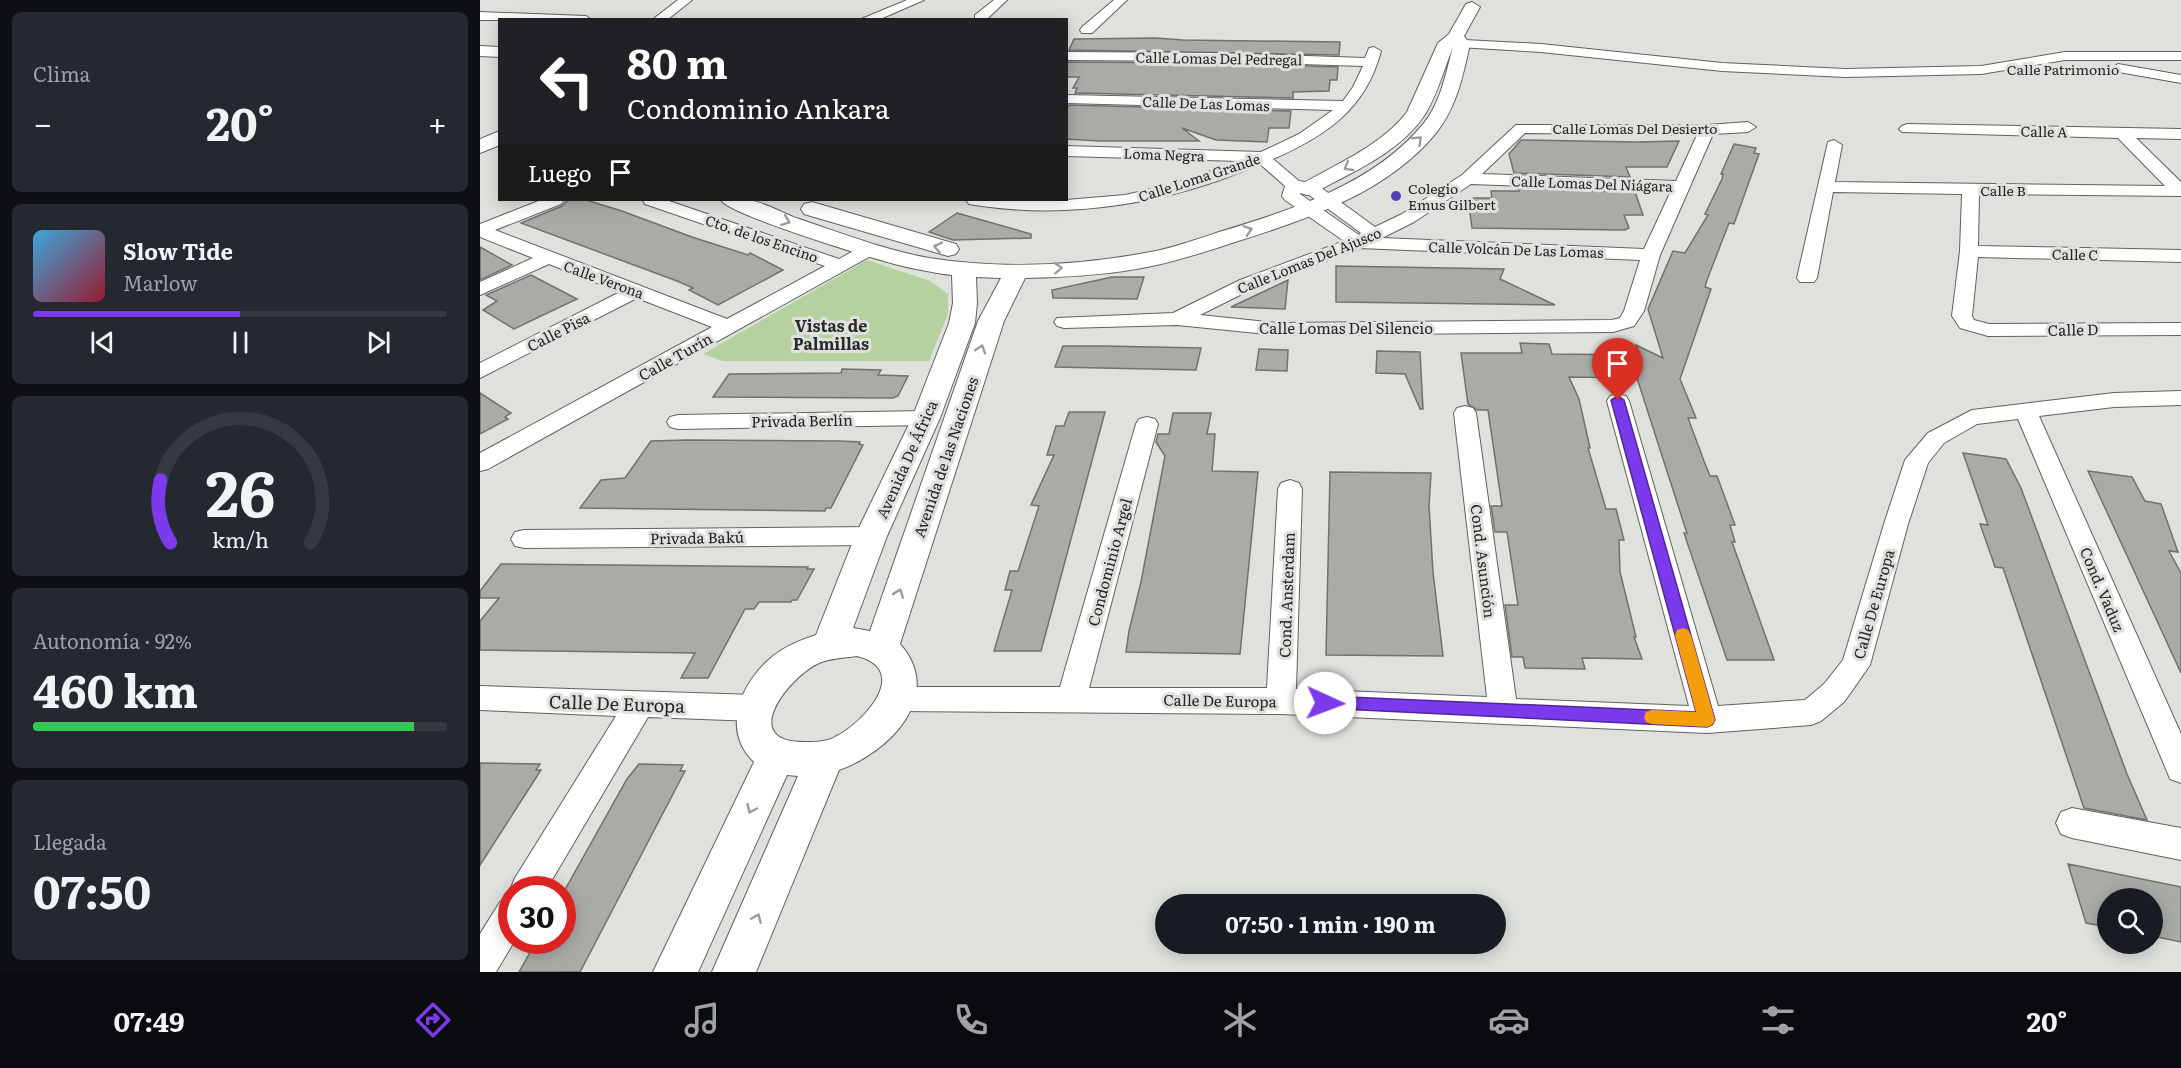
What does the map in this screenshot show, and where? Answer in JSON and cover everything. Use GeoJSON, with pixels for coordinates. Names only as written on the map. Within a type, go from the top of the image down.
{"type":"FeatureCollection","features":[{"type":"Feature","properties":{"kind":"street"},"geometry":{"type":"LineString","coordinates":[[661,18],[686,0]]}},
{"type":"Feature","properties":{"kind":"street"},"geometry":{"type":"LineString","coordinates":[[866,18],[870,0]]}},
{"type":"Feature","properties":{"kind":"street"},"geometry":{"type":"LineString","coordinates":[[981,18],[1001,0]]}},
{"type":"Feature","properties":{"kind":"street"},"geometry":{"type":"LineString","coordinates":[[1087,30],[1121,0]]}},
{"type":"Feature","properties":{"kind":"street"},"geometry":{"type":"LineString","coordinates":[[868,18],[911,1]]}},
{"type":"Feature","properties":{"kind":"street"},"geometry":{"type":"LineString","coordinates":[[734,201],[797,226],[870,249],[937,266],[1018,270],[1143,261],[1196,247],[1301,195],[1369,154],[1407,125],[1416,113],[1472,6]]}},
{"type":"Feature","properties":{"kind":"street"},"geometry":{"type":"LineString","coordinates":[[480,15],[544,18]]}},
{"type":"Feature","properties":{"kind":"street"},"geometry":{"type":"LineString","coordinates":[[1454,41],[1722,66],[1822,72],[1981,70],[2066,56],[2181,56]]}},
{"type":"Feature","properties":{"kind":"street"},"geometry":{"type":"LineString","coordinates":[[1329,201],[1388,165],[1430,128],[1446,99],[1454,41]]}},
{"type":"Feature","properties":{"kind":"street"},"geometry":{"type":"LineString","coordinates":[[480,43],[498,44]]}},
{"type":"Feature","properties":{"kind":"street"},"geometry":{"type":"LineString","coordinates":[[480,51],[498,52]]}},
{"type":"Feature","properties":{"kind":"street","name":"Calle Lomas Del Pedregal"},"geometry":{"type":"LineString","coordinates":[[1068,56],[1373,57]]}},
{"type":"Feature","properties":{"kind":"street","name":"Calle Loma Grande"},"geometry":{"type":"LineString","coordinates":[[981,201],[1013,206],[1134,199],[1177,188],[1261,157],[1311,134],[1346,106],[1358,92],[1373,57]]}},
{"type":"Feature","properties":{"kind":"street","name":"Calle Patrimonio"},"geometry":{"type":"LineString","coordinates":[[1981,70],[2123,68],[2181,79]]}},
{"type":"Feature","properties":{"kind":"street","name":"Calle De Las Lomas"},"geometry":{"type":"LineString","coordinates":[[1068,99],[1346,106]]}},
{"type":"Feature","properties":{"kind":"street","name":"Calle Lomas Del Desierto"},"geometry":{"type":"LineString","coordinates":[[1521,128],[1707,130],[1748,127]]}},
{"type":"Feature","properties":{"kind":"street","name":"Calle Lomas Del Ajusco"},"geometry":{"type":"LineString","coordinates":[[1177,319],[1247,284],[1371,240],[1468,179],[1521,128]]}},
{"type":"Feature","properties":{"kind":"street","name":"Calle A"},"geometry":{"type":"LineString","coordinates":[[1907,129],[2181,134]]}},
{"type":"Feature","properties":{"kind":"street"},"geometry":{"type":"LineString","coordinates":[[1651,255],[1707,130]]}},
{"type":"Feature","properties":{"kind":"street"},"geometry":{"type":"LineString","coordinates":[[2121,132],[2180,191]]}},
{"type":"Feature","properties":{"kind":"street"},"geometry":{"type":"LineString","coordinates":[[480,147],[498,138]]}},
{"type":"Feature","properties":{"kind":"street"},"geometry":{"type":"LineString","coordinates":[[1808,278],[1834,145]]}},
{"type":"Feature","properties":{"kind":"street","name":"Loma Negra"},"geometry":{"type":"LineString","coordinates":[[1068,151],[1261,157]]}},
{"type":"Feature","properties":{"kind":"street"},"geometry":{"type":"LineString","coordinates":[[480,164],[498,156]]}},
{"type":"Feature","properties":{"kind":"street"},"geometry":{"type":"LineString","coordinates":[[1261,157],[1301,195],[1371,240]]}},
{"type":"Feature","properties":{"kind":"street","name":"Calle Lomas Del Niágara"},"geometry":{"type":"LineString","coordinates":[[1468,179],[1681,186]]}},
{"type":"Feature","properties":{"kind":"street","name":"Calle B"},"geometry":{"type":"LineString","coordinates":[[1826,187],[2180,191]]}},
{"type":"Feature","properties":{"kind":"street"},"geometry":{"type":"LineString","coordinates":[[1969,251],[1971,190]]}},
{"type":"Feature","properties":{"kind":"street"},"geometry":{"type":"LineString","coordinates":[[787,201],[932,246],[955,251],[984,252],[1069,250],[1135,244],[1178,236],[1301,195],[1329,201],[1371,240]]}},
{"type":"Feature","properties":{"kind":"street"},"geometry":{"type":"LineString","coordinates":[[480,230],[552,201]]}},
{"type":"Feature","properties":{"kind":"street","name":"Cto. de los Encino"},"geometry":{"type":"LineString","coordinates":[[654,201],[839,265]]}},
{"type":"Feature","properties":{"kind":"street","name":"Calle Verona"},"geometry":{"type":"LineString","coordinates":[[480,230],[729,327]]}},
{"type":"Feature","properties":{"kind":"street","name":"Calle Volcán De Las Lomas"},"geometry":{"type":"LineString","coordinates":[[1371,240],[1651,255]]}},
{"type":"Feature","properties":{"kind":"street","name":"Calle Turín"},"geometry":{"type":"LineString","coordinates":[[480,464],[870,249]]}},
{"type":"Feature","properties":{"kind":"street","name":"Calle C"},"geometry":{"type":"LineString","coordinates":[[1969,251],[2181,256]]}},
{"type":"Feature","properties":{"kind":"street","name":"Calle D"},"geometry":{"type":"LineString","coordinates":[[1969,251],[1962,316],[1967,324],[1988,330],[2181,329]]}},
{"type":"Feature","properties":{"kind":"street","name":"Calle Lomas Del Silencio"},"geometry":{"type":"LineString","coordinates":[[1064,322],[1177,319],[1278,328],[1613,326],[1627,322],[1634,310],[1651,255]]}},
{"type":"Feature","properties":{"kind":"street"},"geometry":{"type":"LineString","coordinates":[[480,288],[548,258]]}},
{"type":"Feature","properties":{"kind":"street","name":"Avenida De África"},"geometry":{"type":"LineString","coordinates":[[829,645],[871,536],[926,418],[962,323],[965,303],[963,269]]}},
{"type":"Feature","properties":{"kind":"street","name":"Avenida de las Naciones"},"geometry":{"type":"LineString","coordinates":[[881,649],[991,321],[1018,270]]}},
{"type":"Feature","properties":{"kind":"street","name":"Calle Pisa"},"geometry":{"type":"LineString","coordinates":[[480,371],[636,291]]}},
{"type":"Feature","properties":{"kind":"street","name":"Calle De Europa"},"geometry":{"type":"LineString","coordinates":[[896,699],[1281,701],[1707,720],[1811,712],[1834,693],[1856,665],[1896,524],[1917,460],[1936,438],[1972,417],[2114,400],[2181,398]]}},
{"type":"Feature","properties":{"kind":"street"},"geometry":{"type":"LineString","coordinates":[[1618,400],[1707,720]]}},
{"type":"Feature","properties":{"kind":"street","name":"Cond. Vaduz"},"geometry":{"type":"LineString","coordinates":[[2025,409],[2181,769]]}},
{"type":"Feature","properties":{"kind":"street","name":"Cond. Asunción"},"geometry":{"type":"LineString","coordinates":[[1465,413],[1503,710]]}},
{"type":"Feature","properties":{"kind":"street","name":"Privada Berlín"},"geometry":{"type":"LineString","coordinates":[[678,422],[926,418]]}},
{"type":"Feature","properties":{"kind":"street","name":"Condominio Argel"},"geometry":{"type":"LineString","coordinates":[[1071,699],[1147,424]]}},
{"type":"Feature","properties":{"kind":"street","name":"Cond. Ansterdam"},"geometry":{"type":"LineString","coordinates":[[1281,701],[1290,489]]}},
{"type":"Feature","properties":{"kind":"street","name":"Privada Bakú"},"geometry":{"type":"LineString","coordinates":[[524,539],[871,536]]}},
{"type":"Feature","properties":{"kind":"street"},"geometry":{"type":"LineString","coordinates":[[857,642],[881,649],[894,661],[900,678],[896,699],[886,718],[870,735],[849,749],[825,758],[799,760],[776,756],[761,744],[753,728],[755,708],[770,681],[797,658],[829,645],[857,642]]}},
{"type":"Feature","properties":{"kind":"street","name":"Calle De Europa"},"geometry":{"type":"LineString","coordinates":[[480,698],[755,708]]}},
{"type":"Feature","properties":{"kind":"street"},"geometry":{"type":"LineString","coordinates":[[535,876],[640,703]]}},
{"type":"Feature","properties":{"kind":"street"},"geometry":{"type":"LineString","coordinates":[[675,972],[776,756]]}},
{"type":"Feature","properties":{"kind":"street"},"geometry":{"type":"LineString","coordinates":[[734,972],[825,758]]}},
{"type":"Feature","properties":{"kind":"street"},"geometry":{"type":"LineString","coordinates":[[2072,823],[2181,844]]}},
{"type":"Feature","properties":{"kind":"street"},"geometry":{"type":"LineString","coordinates":[[480,966],[498,937]]}},
{"type":"Feature","properties":{"kind":"green space"},"geometry":{"type":"Polygon","coordinates":[[[867,260],[930,281],[948,294],[948,314],[929,361],[723,361],[703,354],[867,260]]]}},
{"type":"Feature","properties":{"kind":"building"},"geometry":{"type":"Polygon","coordinates":[[[1156,38],[1340,42],[1339,55],[1069,50],[1074,39],[1156,38]]]}},
{"type":"Feature","properties":{"kind":"building"},"geometry":{"type":"Polygon","coordinates":[[[1068,62],[1338,67],[1337,80],[1330,80],[1329,91],[1293,92],[1293,98],[1075,93],[1077,88],[1073,88],[1079,77],[1068,77],[1068,62]]]}},
{"type":"Feature","properties":{"kind":"building"},"geometry":{"type":"Polygon","coordinates":[[[1068,107],[1291,111],[1289,128],[1269,128],[1267,142],[1216,140],[1182,128],[1199,141],[1100,141],[1068,139],[1068,107]]]}},
{"type":"Feature","properties":{"kind":"building"},"geometry":{"type":"Polygon","coordinates":[[[1521,140],[1679,141],[1667,167],[1626,167],[1630,177],[1514,173],[1509,154],[1521,140]]]}},
{"type":"Feature","properties":{"kind":"building"},"geometry":{"type":"Polygon","coordinates":[[[1734,144],[1756,148],[1754,153],[1759,154],[1734,224],[1729,223],[1707,280],[1705,287],[1711,289],[1680,379],[1696,418],[1688,418],[1704,461],[1710,476],[1717,476],[1735,525],[1730,525],[1735,542],[1732,542],[1774,660],[1727,660],[1684,533],[1687,533],[1637,378],[1569,377],[1579,399],[1590,448],[1588,448],[1606,509],[1616,509],[1624,540],[1619,540],[1620,572],[1636,637],[1634,637],[1642,659],[1582,658],[1585,669],[1525,668],[1523,657],[1512,657],[1505,605],[1518,605],[1507,532],[1495,532],[1491,506],[1502,506],[1488,410],[1477,410],[1468,404],[1461,353],[1522,353],[1520,343],[1549,344],[1552,354],[1640,355],[1636,345],[1663,358],[1648,309],[1673,251],[1685,253],[1708,215],[1705,214],[1722,179],[1723,174],[1721,174],[1734,144]]]}},
{"type":"Feature","properties":{"kind":"building"},"geometry":{"type":"Polygon","coordinates":[[[1518,188],[1635,192],[1643,215],[1624,215],[1629,228],[1625,230],[1472,228],[1468,198],[1492,198],[1491,191],[1519,191],[1518,188]]]}},
{"type":"Feature","properties":{"kind":"building"},"geometry":{"type":"Polygon","coordinates":[[[567,201],[589,201],[692,237],[748,255],[750,253],[783,270],[718,305],[689,290],[693,288],[677,281],[521,223],[562,206],[567,201]]]}},
{"type":"Feature","properties":{"kind":"building"},"geometry":{"type":"Polygon","coordinates":[[[957,213],[1031,234],[1031,238],[953,240],[929,232],[957,213]]]}},
{"type":"Feature","properties":{"kind":"building"},"geometry":{"type":"Polygon","coordinates":[[[480,247],[512,265],[480,280],[480,247]]]}},
{"type":"Feature","properties":{"kind":"building"},"geometry":{"type":"Polygon","coordinates":[[[1336,266],[1504,269],[1500,279],[1555,305],[1336,302],[1336,266]]]}},
{"type":"Feature","properties":{"kind":"building"},"geometry":{"type":"Polygon","coordinates":[[[531,275],[577,299],[514,329],[483,310],[497,301],[486,295],[531,275]]]}},
{"type":"Feature","properties":{"kind":"building"},"geometry":{"type":"Polygon","coordinates":[[[1112,277],[1144,277],[1137,299],[1053,298],[1052,290],[1112,277]]]}},
{"type":"Feature","properties":{"kind":"building"},"geometry":{"type":"Polygon","coordinates":[[[1288,280],[1285,309],[1231,307],[1288,280]]]}},
{"type":"Feature","properties":{"kind":"building"},"geometry":{"type":"Polygon","coordinates":[[[1063,346],[1201,348],[1196,370],[1055,367],[1063,346]]]}},
{"type":"Feature","properties":{"kind":"building"},"geometry":{"type":"Polygon","coordinates":[[[1259,349],[1288,350],[1287,371],[1256,370],[1259,349]]]}},
{"type":"Feature","properties":{"kind":"building"},"geometry":{"type":"Polygon","coordinates":[[[1377,351],[1420,352],[1423,409],[1420,409],[1405,374],[1376,373],[1377,351]]]}},
{"type":"Feature","properties":{"kind":"building"},"geometry":{"type":"Polygon","coordinates":[[[842,369],[881,370],[878,375],[908,376],[898,396],[893,398],[713,397],[729,374],[841,373],[842,369]]]}},
{"type":"Feature","properties":{"kind":"building"},"geometry":{"type":"Polygon","coordinates":[[[480,393],[511,413],[505,417],[508,419],[480,434],[480,393]]]}},
{"type":"Feature","properties":{"kind":"building"},"geometry":{"type":"Polygon","coordinates":[[[1069,412],[1105,412],[1041,651],[994,651],[1012,590],[1005,590],[1010,571],[1018,571],[1039,506],[1031,505],[1054,455],[1047,455],[1056,426],[1064,426],[1069,412]]]}},
{"type":"Feature","properties":{"kind":"building"},"geometry":{"type":"Polygon","coordinates":[[[1173,413],[1211,413],[1207,434],[1215,434],[1212,471],[1258,472],[1240,654],[1126,652],[1165,456],[1156,442],[1158,434],[1169,434],[1173,413]]]}},
{"type":"Feature","properties":{"kind":"building"},"geometry":{"type":"Polygon","coordinates":[[[651,441],[839,441],[860,442],[859,444],[863,445],[831,508],[826,508],[825,511],[580,508],[601,480],[625,478],[651,441]]]}},
{"type":"Feature","properties":{"kind":"building"},"geometry":{"type":"Polygon","coordinates":[[[1963,453],[2006,459],[2021,488],[2127,774],[2147,820],[2084,808],[2003,568],[1995,567],[1980,524],[1988,525],[1963,453]]]}},
{"type":"Feature","properties":{"kind":"building"},"geometry":{"type":"Polygon","coordinates":[[[2088,471],[2132,477],[2145,501],[2161,504],[2178,552],[2169,551],[2181,573],[2181,673],[2088,471]]]}},
{"type":"Feature","properties":{"kind":"building"},"geometry":{"type":"Polygon","coordinates":[[[1330,472],[1431,473],[1429,506],[1433,572],[1443,656],[1326,655],[1330,472]]]}},
{"type":"Feature","properties":{"kind":"building"},"geometry":{"type":"Polygon","coordinates":[[[501,564],[808,567],[807,569],[814,569],[797,600],[759,602],[754,609],[745,609],[708,678],[681,678],[695,653],[480,650],[480,621],[499,598],[480,598],[480,591],[501,564]]]}},
{"type":"Feature","properties":{"kind":"building"},"geometry":{"type":"Polygon","coordinates":[[[480,763],[540,764],[536,770],[541,770],[480,865],[480,763]]]}},
{"type":"Feature","properties":{"kind":"building"},"geometry":{"type":"Polygon","coordinates":[[[639,764],[683,765],[680,771],[685,771],[580,972],[519,972],[529,954],[576,954],[576,876],[573,876],[627,779],[639,764]]]}},
{"type":"Feature","properties":{"kind":"building"},"geometry":{"type":"Polygon","coordinates":[[[2068,864],[2181,887],[2181,942],[2163,938],[2163,888],[2097,888],[2097,925],[2086,923],[2068,864]]]}},
{"type":"Feature","properties":{"kind":"slow traffic"},"geometry":{"type":"LineString","coordinates":[[1652,717],[1707,720],[1683,635]]}},
{"type":"Feature","properties":{"kind":"place","name":"Colegio Emus Gilbert"},"geometry":{"type":"Point","coordinates":[1396,196]}},
{"type":"Feature","properties":{"kind":"district","name":"Vistas de Palmillas"},"geometry":{"type":"Point","coordinates":[831,334]}},
{"type":"Feature","properties":{"kind":"route"},"geometry":{"type":"LineString","coordinates":[[1325,703],[1707,720],[1618,400]]}}]}
